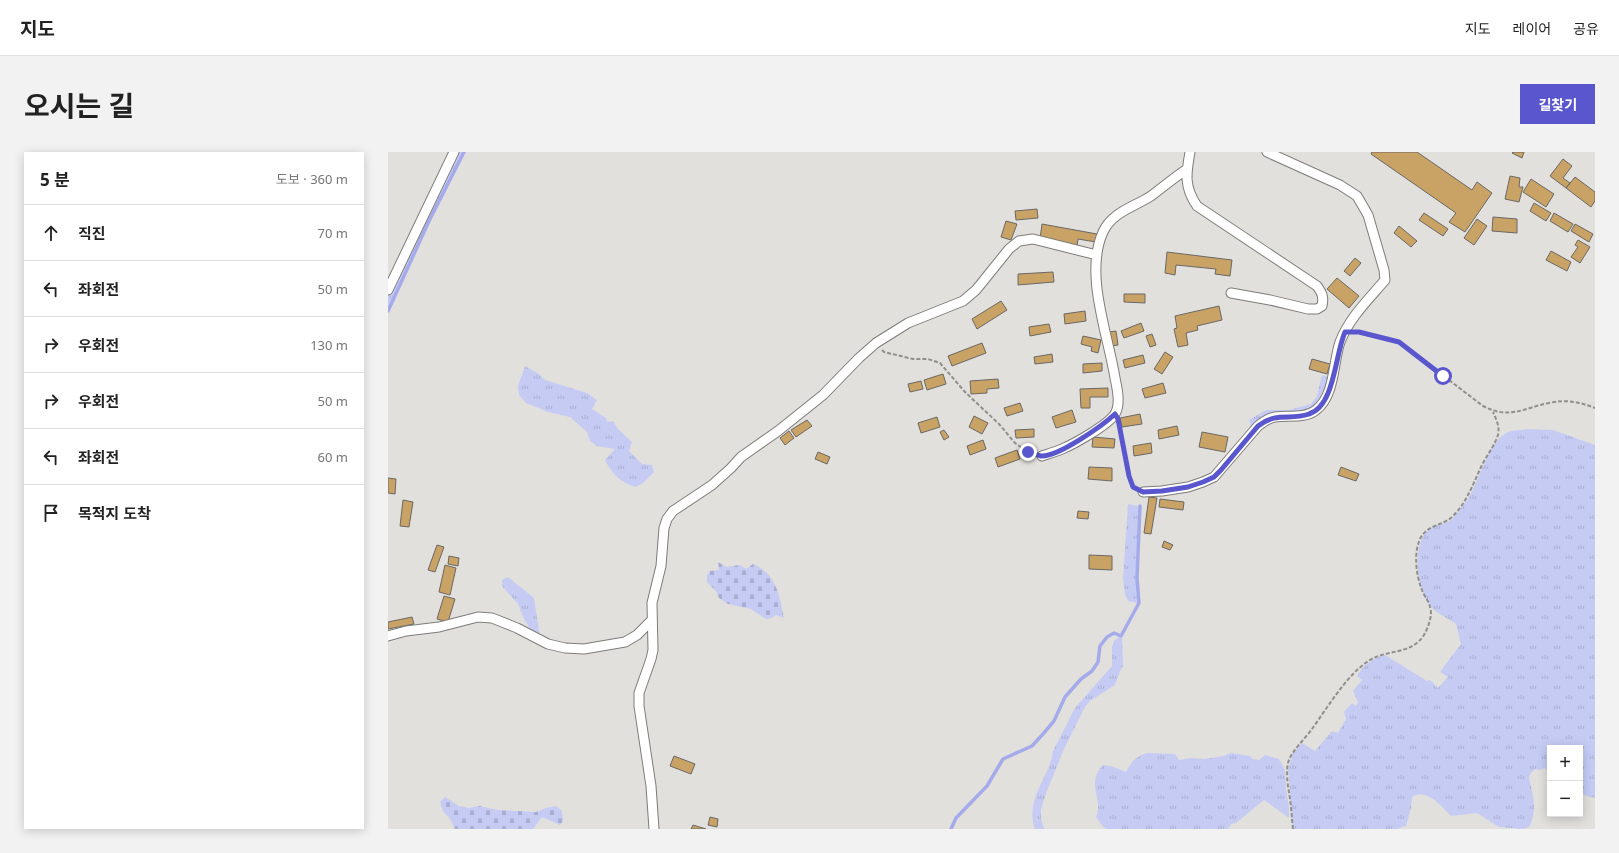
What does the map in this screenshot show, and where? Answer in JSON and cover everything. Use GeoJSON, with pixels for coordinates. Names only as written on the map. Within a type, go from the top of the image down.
{"type":"FeatureCollection","features":[{"type":"Feature","properties":{"kind":"street"},"geometry":{"type":"LineString","coordinates":[[388,290],[454,152]]}},
{"type":"Feature","properties":{"kind":"street"},"geometry":{"type":"LineString","coordinates":[[1190,152],[1187,187],[1197,206],[1317,286],[1322,292],[1324,299],[1322,306],[1317,309],[1308,310],[1270,300],[1231,293]]}},
{"type":"Feature","properties":{"kind":"street"},"geometry":{"type":"LineString","coordinates":[[1143,492],[1176,489],[1203,482],[1214,477],[1258,426],[1267,420],[1274,417],[1309,414],[1316,410],[1323,403],[1328,392],[1340,342],[1345,332],[1362,306],[1385,280],[1384,270],[1368,215],[1357,196],[1350,190],[1267,152]]}},
{"type":"Feature","properties":{"kind":"street"},"geometry":{"type":"LineString","coordinates":[[1042,456],[1062,449],[1096,430],[1115,414],[1118,392],[1113,362],[1098,297],[1095,265],[1103,232],[1111,220],[1118,214],[1155,193],[1188,169]]}},
{"type":"Feature","properties":{"kind":"street"},"geometry":{"type":"LineString","coordinates":[[654,829],[651,786],[639,706],[639,693],[653,650],[652,603],[661,566],[664,528],[667,519],[673,511],[712,485],[741,457],[778,431],[823,395],[851,365],[876,343],[908,323],[963,300],[976,290],[1009,249],[1019,241],[1033,239],[1097,255]]}},
{"type":"Feature","properties":{"kind":"street"},"geometry":{"type":"LineString","coordinates":[[388,636],[406,630],[439,627],[478,618],[492,618],[517,628],[548,644],[565,648],[584,649],[625,642],[637,635],[652,620]]}},
{"type":"Feature","properties":{"kind":"path"},"geometry":{"type":"LineString","coordinates":[[1345,332],[1359,332],[1399,342],[1493,412],[1507,413],[1521,411],[1549,403],[1566,401],[1580,402],[1595,408]]}},
{"type":"Feature","properties":{"kind":"path"},"geometry":{"type":"LineString","coordinates":[[876,343],[884,352],[913,359],[928,359],[940,363],[965,392],[999,424],[1015,443],[1028,452],[1042,456]]}},
{"type":"Feature","properties":{"kind":"path"},"geometry":{"type":"LineString","coordinates":[[1293,829],[1287,770],[1293,752],[1299,747],[1328,704],[1361,667],[1371,659],[1411,647],[1417,643],[1426,630],[1431,614],[1430,607],[1421,589],[1416,559],[1421,538],[1426,530],[1438,523],[1447,521],[1454,515],[1468,497],[1498,434],[1499,425],[1493,412]]}},
{"type":"Feature","properties":{"kind":"path"},"geometry":{"type":"LineString","coordinates":[[1115,414],[1118,419],[1129,476],[1133,487],[1143,492]]}},
{"type":"Feature","properties":{"kind":"green space"},"geometry":{"type":"Polygon","coordinates":[[[457,152],[463,152],[423,231],[388,307],[388,295],[457,152]]]}},
{"type":"Feature","properties":{"kind":"green space"},"geometry":{"type":"Polygon","coordinates":[[[525,366],[539,374],[545,380],[587,393],[597,400],[592,409],[606,418],[607,422],[613,421],[618,429],[632,442],[629,451],[642,464],[652,465],[654,472],[643,483],[636,487],[626,483],[614,474],[605,460],[615,449],[597,446],[590,441],[587,432],[570,417],[548,412],[526,403],[519,395],[518,386],[525,366]]]}},
{"type":"Feature","properties":{"kind":"green space"},"geometry":{"type":"Polygon","coordinates":[[[1322,375],[1330,378],[1322,399],[1308,412],[1263,419],[1251,427],[1249,420],[1266,410],[1289,410],[1311,404],[1317,396],[1322,375]]]}},
{"type":"Feature","properties":{"kind":"green space"},"geometry":{"type":"Polygon","coordinates":[[[1529,429],[1553,430],[1595,445],[1595,798],[1583,795],[1583,745],[1547,745],[1547,770],[1545,768],[1539,770],[1535,769],[1530,774],[1529,778],[1534,809],[1532,821],[1529,827],[1523,829],[1499,827],[1477,813],[1451,816],[1433,799],[1428,796],[1418,795],[1412,797],[1411,808],[1406,826],[1397,829],[1293,829],[1288,770],[1293,753],[1302,743],[1315,751],[1332,731],[1338,733],[1346,719],[1344,712],[1352,703],[1356,706],[1358,702],[1353,691],[1362,680],[1357,676],[1366,665],[1372,660],[1385,655],[1427,681],[1430,680],[1438,688],[1448,677],[1440,672],[1461,644],[1456,624],[1431,607],[1426,600],[1422,590],[1418,570],[1419,548],[1422,539],[1428,530],[1448,522],[1459,511],[1468,499],[1491,451],[1503,435],[1511,431],[1529,429]]]}},
{"type":"Feature","properties":{"kind":"green space"},"geometry":{"type":"Polygon","coordinates":[[[1128,504],[1138,506],[1136,578],[1137,603],[1128,601],[1125,595],[1123,578],[1128,504]]]}},
{"type":"Feature","properties":{"kind":"green space"},"geometry":{"type":"Polygon","coordinates":[[[718,562],[726,567],[740,565],[746,569],[753,564],[767,573],[776,586],[784,618],[776,615],[772,618],[766,619],[751,609],[728,604],[719,598],[716,591],[707,582],[707,575],[710,571],[719,570],[718,562]]]}},
{"type":"Feature","properties":{"kind":"green space"},"geometry":{"type":"Polygon","coordinates":[[[508,577],[534,598],[540,637],[533,634],[523,617],[518,604],[502,586],[502,580],[508,577]]]}},
{"type":"Feature","properties":{"kind":"green space"},"geometry":{"type":"Polygon","coordinates":[[[1119,637],[1122,638],[1123,666],[1115,685],[1090,701],[1085,707],[1064,749],[1041,809],[1041,818],[1045,829],[1035,829],[1032,818],[1035,798],[1051,761],[1053,751],[1075,708],[1112,666],[1112,647],[1114,641],[1119,637]]]}},
{"type":"Feature","properties":{"kind":"green space"},"geometry":{"type":"Polygon","coordinates":[[[1148,753],[1175,754],[1179,760],[1191,758],[1205,759],[1231,753],[1250,756],[1253,759],[1259,760],[1265,755],[1279,759],[1285,770],[1289,818],[1264,800],[1236,823],[1231,824],[1228,829],[1106,829],[1096,817],[1098,804],[1095,779],[1098,772],[1103,765],[1114,767],[1126,772],[1134,760],[1148,753]]]}},
{"type":"Feature","properties":{"kind":"green space"},"geometry":{"type":"Polygon","coordinates":[[[445,797],[459,806],[469,808],[479,806],[498,810],[536,812],[556,806],[562,811],[563,821],[560,825],[542,817],[533,829],[455,829],[450,819],[443,811],[440,802],[445,797]]]}},
{"type":"Feature","properties":{"kind":"building"},"geometry":{"type":"Polygon","coordinates":[[[1372,152],[1417,152],[1472,190],[1477,182],[1492,193],[1465,232],[1449,222],[1456,213],[1371,154],[1372,152]]]}},
{"type":"Feature","properties":{"kind":"building"},"geometry":{"type":"Polygon","coordinates":[[[1524,152],[1522,158],[1512,153],[1524,152]]]}},
{"type":"Feature","properties":{"kind":"building"},"geometry":{"type":"Polygon","coordinates":[[[1563,159],[1572,166],[1563,178],[1570,183],[1566,188],[1550,176],[1563,159]]]}},
{"type":"Feature","properties":{"kind":"building"},"geometry":{"type":"Polygon","coordinates":[[[1510,176],[1520,178],[1519,187],[1523,187],[1519,202],[1505,199],[1510,176]]]}},
{"type":"Feature","properties":{"kind":"building"},"geometry":{"type":"Polygon","coordinates":[[[1575,177],[1595,192],[1595,201],[1591,207],[1566,188],[1575,177]]]}},
{"type":"Feature","properties":{"kind":"building"},"geometry":{"type":"Polygon","coordinates":[[[1531,179],[1554,194],[1546,207],[1523,192],[1531,179]]]}},
{"type":"Feature","properties":{"kind":"building"},"geometry":{"type":"Polygon","coordinates":[[[1534,203],[1551,213],[1546,221],[1530,211],[1534,203]]]}},
{"type":"Feature","properties":{"kind":"building"},"geometry":{"type":"Polygon","coordinates":[[[1037,209],[1038,218],[1016,220],[1015,211],[1037,209]]]}},
{"type":"Feature","properties":{"kind":"building"},"geometry":{"type":"Polygon","coordinates":[[[1424,213],[1448,229],[1443,236],[1419,220],[1424,213]]]}},
{"type":"Feature","properties":{"kind":"building"},"geometry":{"type":"Polygon","coordinates":[[[1554,213],[1573,224],[1568,232],[1550,221],[1554,213]]]}},
{"type":"Feature","properties":{"kind":"building"},"geometry":{"type":"Polygon","coordinates":[[[1493,217],[1517,219],[1517,233],[1492,231],[1493,217]]]}},
{"type":"Feature","properties":{"kind":"building"},"geometry":{"type":"Polygon","coordinates":[[[1477,219],[1487,226],[1474,245],[1464,238],[1477,219]]]}},
{"type":"Feature","properties":{"kind":"building"},"geometry":{"type":"Polygon","coordinates":[[[1006,221],[1017,224],[1011,240],[1001,237],[1006,221]]]}},
{"type":"Feature","properties":{"kind":"building"},"geometry":{"type":"Polygon","coordinates":[[[1042,224],[1097,234],[1096,242],[1078,239],[1077,246],[1040,239],[1042,224]]]}},
{"type":"Feature","properties":{"kind":"building"},"geometry":{"type":"Polygon","coordinates":[[[1575,224],[1593,234],[1589,242],[1571,231],[1575,224]]]}},
{"type":"Feature","properties":{"kind":"building"},"geometry":{"type":"Polygon","coordinates":[[[1399,226],[1417,241],[1411,247],[1394,233],[1399,226]]]}},
{"type":"Feature","properties":{"kind":"building"},"geometry":{"type":"Polygon","coordinates":[[[1578,240],[1590,247],[1580,263],[1571,257],[1578,247],[1575,245],[1578,240]]]}},
{"type":"Feature","properties":{"kind":"building"},"geometry":{"type":"Polygon","coordinates":[[[1551,251],[1571,262],[1567,271],[1546,260],[1551,251]]]}},
{"type":"Feature","properties":{"kind":"building"},"geometry":{"type":"Polygon","coordinates":[[[1167,252],[1232,260],[1230,276],[1215,274],[1216,269],[1176,265],[1175,275],[1165,273],[1167,252]]]}},
{"type":"Feature","properties":{"kind":"building"},"geometry":{"type":"Polygon","coordinates":[[[1355,258],[1361,263],[1350,276],[1344,271],[1355,258]]]}},
{"type":"Feature","properties":{"kind":"building"},"geometry":{"type":"Polygon","coordinates":[[[1053,272],[1054,282],[1018,285],[1018,274],[1053,272]]]}},
{"type":"Feature","properties":{"kind":"building"},"geometry":{"type":"Polygon","coordinates":[[[1337,278],[1359,296],[1349,308],[1327,289],[1337,278]]]}},
{"type":"Feature","properties":{"kind":"building"},"geometry":{"type":"Polygon","coordinates":[[[1124,294],[1145,294],[1145,303],[1124,302],[1124,294]]]}},
{"type":"Feature","properties":{"kind":"building"},"geometry":{"type":"Polygon","coordinates":[[[1001,301],[1007,310],[977,329],[972,319],[1001,301]]]}},
{"type":"Feature","properties":{"kind":"building"},"geometry":{"type":"Polygon","coordinates":[[[1219,306],[1222,320],[1197,326],[1198,330],[1186,333],[1188,345],[1178,347],[1174,329],[1177,328],[1175,316],[1219,306]]]}},
{"type":"Feature","properties":{"kind":"building"},"geometry":{"type":"Polygon","coordinates":[[[1085,311],[1086,321],[1065,324],[1064,314],[1085,311]]]}},
{"type":"Feature","properties":{"kind":"building"},"geometry":{"type":"Polygon","coordinates":[[[1141,323],[1144,331],[1124,338],[1121,331],[1141,323]]]}},
{"type":"Feature","properties":{"kind":"building"},"geometry":{"type":"Polygon","coordinates":[[[1049,324],[1051,332],[1030,336],[1029,327],[1049,324]]]}},
{"type":"Feature","properties":{"kind":"building"},"geometry":{"type":"Polygon","coordinates":[[[1116,331],[1118,345],[1111,346],[1109,332],[1116,331]]]}},
{"type":"Feature","properties":{"kind":"building"},"geometry":{"type":"Polygon","coordinates":[[[1152,334],[1156,345],[1150,347],[1146,336],[1152,334]]]}},
{"type":"Feature","properties":{"kind":"building"},"geometry":{"type":"Polygon","coordinates":[[[1083,336],[1101,340],[1098,353],[1091,351],[1092,347],[1081,344],[1083,336]]]}},
{"type":"Feature","properties":{"kind":"building"},"geometry":{"type":"Polygon","coordinates":[[[982,343],[986,353],[952,366],[948,356],[982,343]]]}},
{"type":"Feature","properties":{"kind":"building"},"geometry":{"type":"Polygon","coordinates":[[[1165,352],[1173,357],[1162,374],[1154,369],[1165,352]]]}},
{"type":"Feature","properties":{"kind":"building"},"geometry":{"type":"Polygon","coordinates":[[[1052,354],[1053,362],[1035,364],[1034,357],[1052,354]]]}},
{"type":"Feature","properties":{"kind":"building"},"geometry":{"type":"Polygon","coordinates":[[[1143,355],[1145,363],[1125,368],[1123,360],[1143,355]]]}},
{"type":"Feature","properties":{"kind":"building"},"geometry":{"type":"Polygon","coordinates":[[[1312,359],[1330,364],[1327,374],[1309,369],[1312,359]]]}},
{"type":"Feature","properties":{"kind":"building"},"geometry":{"type":"Polygon","coordinates":[[[1102,363],[1102,371],[1083,373],[1083,364],[1102,363]]]}},
{"type":"Feature","properties":{"kind":"building"},"geometry":{"type":"Polygon","coordinates":[[[943,374],[946,384],[927,390],[924,380],[943,374]]]}},
{"type":"Feature","properties":{"kind":"building"},"geometry":{"type":"Polygon","coordinates":[[[998,379],[999,388],[987,389],[987,393],[971,394],[970,381],[998,379]]]}},
{"type":"Feature","properties":{"kind":"building"},"geometry":{"type":"Polygon","coordinates":[[[921,381],[923,389],[910,392],[908,384],[921,381]]]}},
{"type":"Feature","properties":{"kind":"building"},"geometry":{"type":"Polygon","coordinates":[[[1163,383],[1166,393],[1145,398],[1142,389],[1163,383]]]}},
{"type":"Feature","properties":{"kind":"building"},"geometry":{"type":"Polygon","coordinates":[[[1108,388],[1108,397],[1090,397],[1090,408],[1081,408],[1080,389],[1108,388]]]}},
{"type":"Feature","properties":{"kind":"building"},"geometry":{"type":"Polygon","coordinates":[[[1020,403],[1023,411],[1007,416],[1004,408],[1020,403]]]}},
{"type":"Feature","properties":{"kind":"building"},"geometry":{"type":"Polygon","coordinates":[[[1072,410],[1076,422],[1056,428],[1052,417],[1072,410]]]}},
{"type":"Feature","properties":{"kind":"building"},"geometry":{"type":"Polygon","coordinates":[[[1140,414],[1142,424],[1122,427],[1120,418],[1140,414]]]}},
{"type":"Feature","properties":{"kind":"building"},"geometry":{"type":"Polygon","coordinates":[[[974,416],[988,423],[982,434],[969,427],[974,416]]]}},
{"type":"Feature","properties":{"kind":"building"},"geometry":{"type":"Polygon","coordinates":[[[937,417],[940,427],[921,433],[918,423],[937,417]]]}},
{"type":"Feature","properties":{"kind":"building"},"geometry":{"type":"Polygon","coordinates":[[[807,420],[812,426],[796,437],[791,430],[807,420]]]}},
{"type":"Feature","properties":{"kind":"building"},"geometry":{"type":"Polygon","coordinates":[[[1177,426],[1179,435],[1159,439],[1158,430],[1177,426]]]}},
{"type":"Feature","properties":{"kind":"building"},"geometry":{"type":"Polygon","coordinates":[[[1034,429],[1034,437],[1016,438],[1015,430],[1034,429]]]}},
{"type":"Feature","properties":{"kind":"building"},"geometry":{"type":"Polygon","coordinates":[[[944,430],[949,437],[944,440],[940,432],[944,430]]]}},
{"type":"Feature","properties":{"kind":"building"},"geometry":{"type":"Polygon","coordinates":[[[789,431],[794,438],[785,445],[780,438],[789,431]]]}},
{"type":"Feature","properties":{"kind":"building"},"geometry":{"type":"Polygon","coordinates":[[[1202,432],[1228,437],[1225,452],[1199,447],[1202,432]]]}},
{"type":"Feature","properties":{"kind":"building"},"geometry":{"type":"Polygon","coordinates":[[[1093,437],[1115,439],[1114,448],[1092,447],[1093,437]]]}},
{"type":"Feature","properties":{"kind":"building"},"geometry":{"type":"Polygon","coordinates":[[[983,440],[986,449],[970,455],[967,446],[983,440]]]}},
{"type":"Feature","properties":{"kind":"building"},"geometry":{"type":"Polygon","coordinates":[[[1151,443],[1152,453],[1134,456],[1133,446],[1151,443]]]}},
{"type":"Feature","properties":{"kind":"building"},"geometry":{"type":"Polygon","coordinates":[[[1017,450],[1020,459],[998,467],[995,458],[1017,450]]]}},
{"type":"Feature","properties":{"kind":"building"},"geometry":{"type":"Polygon","coordinates":[[[818,452],[830,457],[827,464],[815,459],[818,452]]]}},
{"type":"Feature","properties":{"kind":"building"},"geometry":{"type":"Polygon","coordinates":[[[1089,467],[1112,468],[1112,481],[1088,479],[1089,467]]]}},
{"type":"Feature","properties":{"kind":"building"},"geometry":{"type":"Polygon","coordinates":[[[1341,467],[1359,474],[1356,481],[1338,475],[1341,467]]]}},
{"type":"Feature","properties":{"kind":"building"},"geometry":{"type":"Polygon","coordinates":[[[388,478],[396,479],[395,494],[388,493],[388,478]]]}},
{"type":"Feature","properties":{"kind":"building"},"geometry":{"type":"Polygon","coordinates":[[[1149,497],[1157,498],[1151,534],[1144,533],[1149,497]]]}},
{"type":"Feature","properties":{"kind":"building"},"geometry":{"type":"Polygon","coordinates":[[[1160,499],[1184,502],[1183,510],[1159,507],[1160,499]]]}},
{"type":"Feature","properties":{"kind":"building"},"geometry":{"type":"Polygon","coordinates":[[[403,500],[413,502],[409,527],[400,526],[403,500]]]}},
{"type":"Feature","properties":{"kind":"building"},"geometry":{"type":"Polygon","coordinates":[[[1078,511],[1089,512],[1088,519],[1077,518],[1078,511]]]}},
{"type":"Feature","properties":{"kind":"building"},"geometry":{"type":"Polygon","coordinates":[[[1164,541],[1173,545],[1170,550],[1162,547],[1164,541]]]}},
{"type":"Feature","properties":{"kind":"building"},"geometry":{"type":"Polygon","coordinates":[[[437,545],[444,547],[435,572],[428,570],[437,545]]]}},
{"type":"Feature","properties":{"kind":"building"},"geometry":{"type":"Polygon","coordinates":[[[1089,555],[1112,556],[1112,570],[1089,569],[1089,555]]]}},
{"type":"Feature","properties":{"kind":"building"},"geometry":{"type":"Polygon","coordinates":[[[449,556],[459,558],[458,566],[448,564],[449,556]]]}},
{"type":"Feature","properties":{"kind":"building"},"geometry":{"type":"Polygon","coordinates":[[[445,565],[456,568],[450,595],[439,592],[445,565]]]}},
{"type":"Feature","properties":{"kind":"building"},"geometry":{"type":"Polygon","coordinates":[[[444,596],[455,599],[448,622],[437,619],[444,596]]]}},
{"type":"Feature","properties":{"kind":"building"},"geometry":{"type":"Polygon","coordinates":[[[412,617],[414,624],[388,629],[388,622],[412,617]]]}},
{"type":"Feature","properties":{"kind":"building"},"geometry":{"type":"Polygon","coordinates":[[[674,756],[695,764],[691,774],[670,766],[674,756]]]}},
{"type":"Feature","properties":{"kind":"building"},"geometry":{"type":"Polygon","coordinates":[[[710,817],[718,819],[717,827],[708,825],[710,817]]]}},
{"type":"Feature","properties":{"kind":"building"},"geometry":{"type":"Polygon","coordinates":[[[693,825],[706,829],[691,829],[693,825]]]}},
{"type":"Feature","properties":{"kind":"waterway"},"geometry":{"type":"LineString","coordinates":[[388,311],[429,221],[464,152]]}},
{"type":"Feature","properties":{"kind":"waterway"},"geometry":{"type":"LineString","coordinates":[[951,829],[956,818],[987,786],[1003,759],[1032,746],[1054,721],[1065,697],[1081,679],[1092,671],[1098,662],[1100,646],[1107,637],[1114,633],[1121,636],[1139,603],[1137,578],[1140,506]]}},
{"type":"Feature","properties":{"kind":"route"},"geometry":{"type":"LineString","coordinates":[[1028,452],[1042,456],[1062,449],[1096,430],[1115,414],[1118,419],[1129,476],[1133,487],[1143,492],[1188,487],[1214,477],[1258,426],[1267,420],[1274,417],[1302,416],[1316,410],[1323,403],[1328,392],[1340,342],[1345,332],[1359,332],[1399,342],[1443,376]]}}]}
